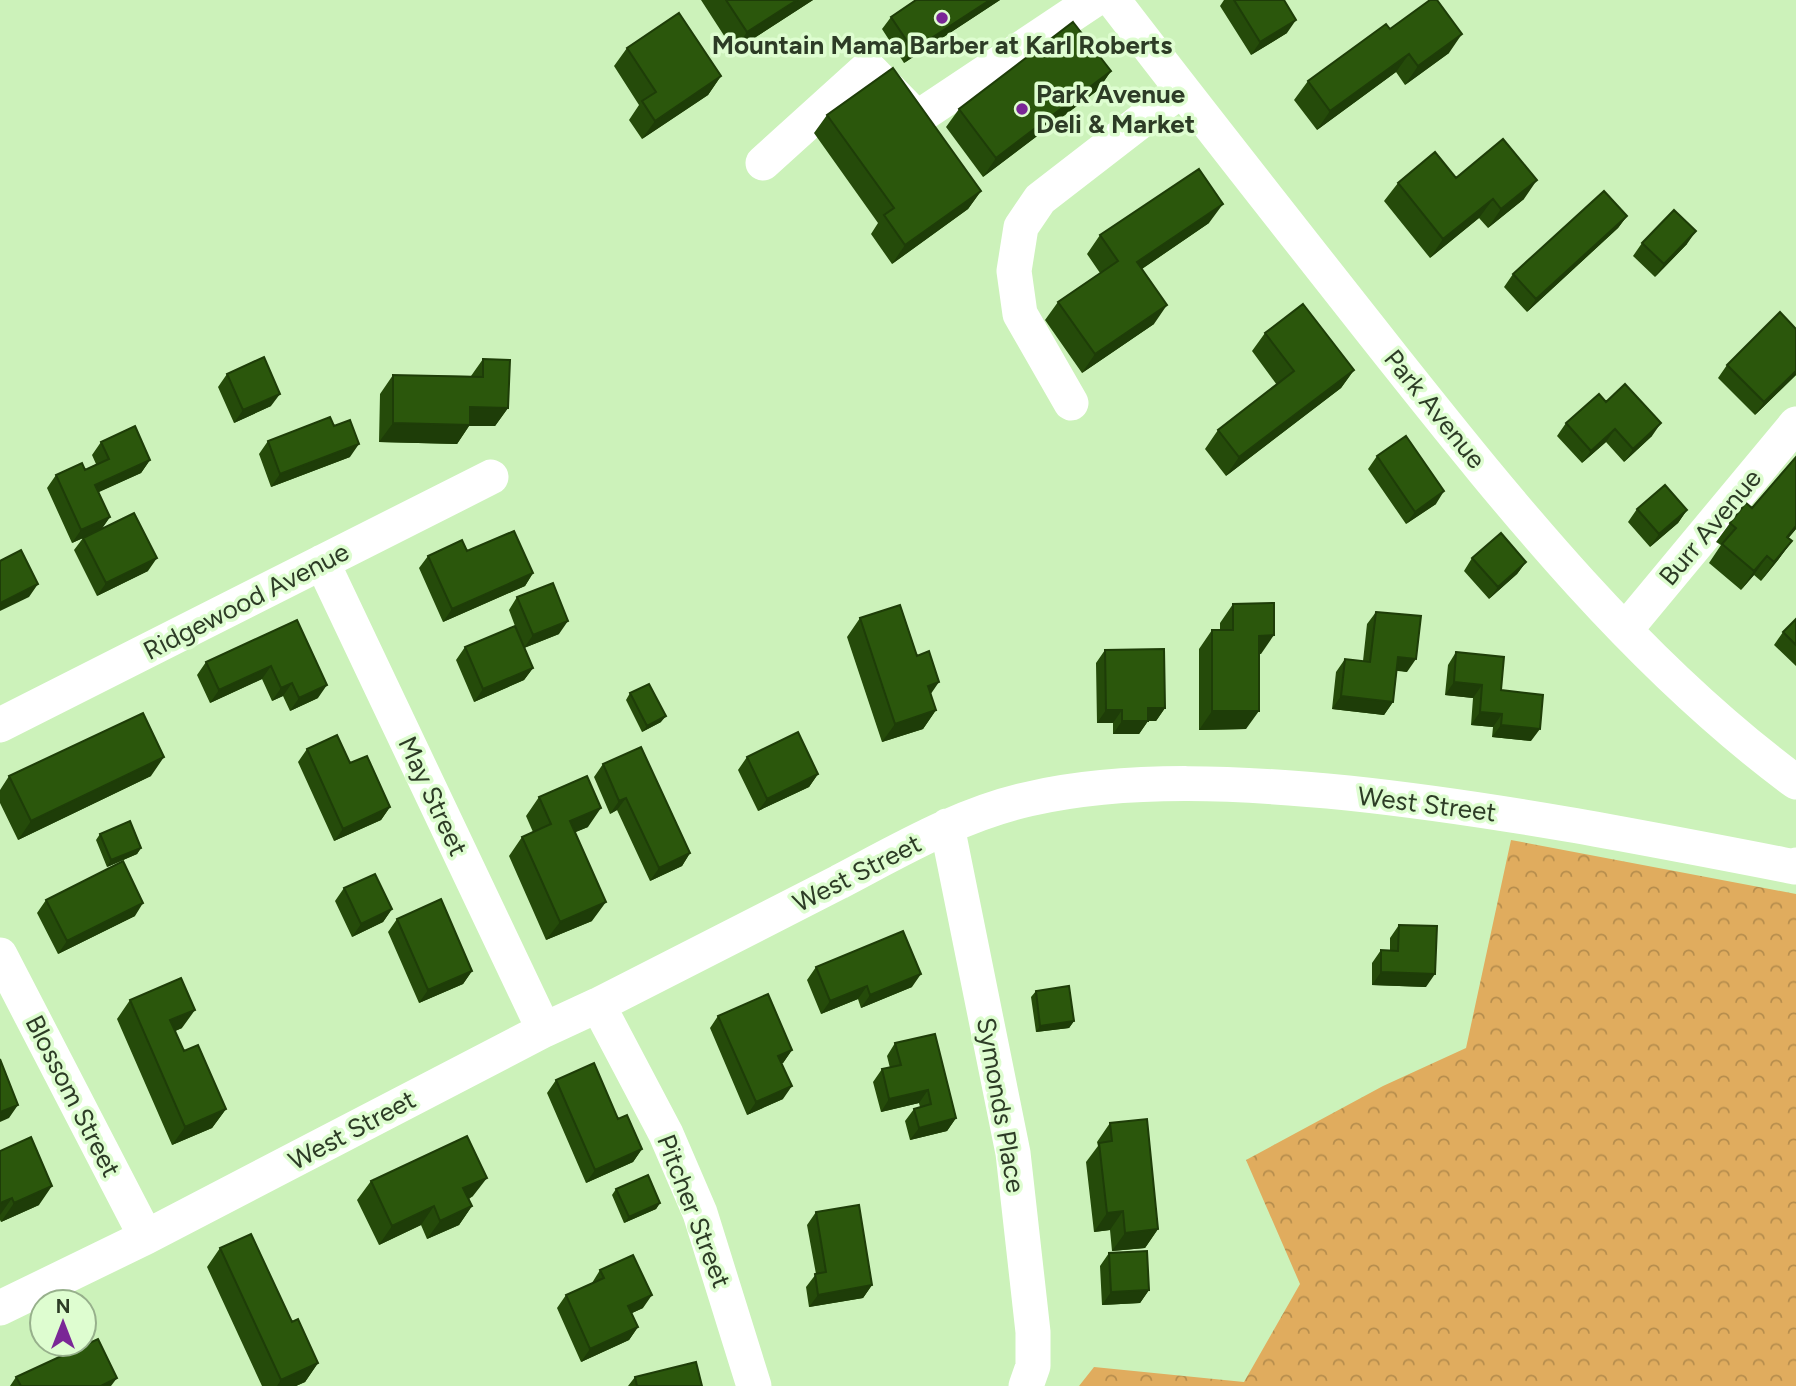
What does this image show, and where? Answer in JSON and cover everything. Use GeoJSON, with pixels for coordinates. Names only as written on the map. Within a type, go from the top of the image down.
{"type":"FeatureCollection","features":[{"type":"Feature","properties":{"kind":"street"},"geometry":{"type":"LineString","coordinates":[[763,163],[868,68],[917,118],[1094,0]]}},
{"type":"Feature","properties":{"kind":"street","name":"Park Avenue"},"geometry":{"type":"LineString","coordinates":[[1113,0],[1449,429],[1532,528],[1625,630],[1712,716],[1796,782]]}},
{"type":"Feature","properties":{"kind":"street"},"geometry":{"type":"LineString","coordinates":[[1071,403],[1020,314],[1014,271],[1021,227],[1040,199],[1181,90]]}},
{"type":"Feature","properties":{"kind":"street","name":"Burr Avenue"},"geometry":{"type":"LineString","coordinates":[[1625,630],[1796,424]]}},
{"type":"Feature","properties":{"kind":"street","name":"Ridgewood Avenue"},"geometry":{"type":"LineString","coordinates":[[0,725],[491,477]]}},
{"type":"Feature","properties":{"kind":"street","name":"May Street"},"geometry":{"type":"LineString","coordinates":[[322,562],[544,1030]]}},
{"type":"Feature","properties":{"kind":"street","name":"West Street"},"geometry":{"type":"LineString","coordinates":[[0,1308],[146,1237],[544,1030],[947,826],[1028,799],[1107,788],[1193,783],[1296,788],[1427,802],[1578,824],[1796,867]]}},
{"type":"Feature","properties":{"kind":"street","name":"Symonds Place"},"geometry":{"type":"LineString","coordinates":[[947,826],[1013,1153],[1033,1332],[1033,1366],[1026,1386]]}},
{"type":"Feature","properties":{"kind":"street","name":"Blossom Street"},"geometry":{"type":"LineString","coordinates":[[0,955],[146,1237]]}},
{"type":"Feature","properties":{"kind":"street","name":"Pitcher Street"},"geometry":{"type":"LineString","coordinates":[[598,1005],[666,1135],[700,1213],[754,1386]]}},
{"type":"Feature","properties":{"kind":"green space"},"geometry":{"type":"Polygon","coordinates":[[[1511,840],[1796,894],[1796,1386],[1079,1386],[1094,1367],[1244,1382],[1300,1284],[1246,1160],[1383,1086],[1466,1048],[1511,840]]]}},
{"type":"Feature","properties":{"kind":"building"},"geometry":{"type":"Polygon","coordinates":[[[726,0],[797,0],[747,32],[726,0]]]}},
{"type":"Feature","properties":{"kind":"building"},"geometry":{"type":"Polygon","coordinates":[[[916,0],[990,0],[913,50],[891,17],[916,0]]]}},
{"type":"Feature","properties":{"kind":"building"},"geometry":{"type":"Polygon","coordinates":[[[1234,0],[1284,0],[1296,20],[1260,42],[1234,0]]]}},
{"type":"Feature","properties":{"kind":"building"},"geometry":{"type":"Polygon","coordinates":[[[1430,0],[1437,0],[1462,34],[1418,66],[1409,54],[1330,111],[1308,81],[1386,24],[1390,29],[1430,0]]]}},
{"type":"Feature","properties":{"kind":"building"},"geometry":{"type":"Polygon","coordinates":[[[679,13],[721,76],[655,121],[642,101],[656,92],[627,48],[679,13]]]}},
{"type":"Feature","properties":{"kind":"building","name":"Park Avenue Deli & Market"},"geometry":{"type":"Polygon","coordinates":[[[1073,22],[1111,71],[996,158],[959,109],[1073,22]]]}},
{"type":"Feature","properties":{"kind":"building"},"geometry":{"type":"Polygon","coordinates":[[[893,68],[981,191],[905,245],[884,215],[894,208],[827,115],[893,68]]]}},
{"type":"Feature","properties":{"kind":"building"},"geometry":{"type":"Polygon","coordinates":[[[1503,139],[1537,180],[1501,209],[1493,199],[1443,239],[1398,183],[1435,152],[1456,178],[1503,139]]]}},
{"type":"Feature","properties":{"kind":"building"},"geometry":{"type":"Polygon","coordinates":[[[1199,169],[1223,204],[1137,262],[1167,305],[1095,354],[1058,302],[1118,261],[1100,235],[1199,169]]]}},
{"type":"Feature","properties":{"kind":"building"},"geometry":{"type":"Polygon","coordinates":[[[1604,191],[1627,216],[1536,299],[1513,274],[1604,191]]]}},
{"type":"Feature","properties":{"kind":"building"},"geometry":{"type":"Polygon","coordinates":[[[1674,210],[1696,231],[1664,264],[1642,243],[1674,210]]]}},
{"type":"Feature","properties":{"kind":"building"},"geometry":{"type":"Polygon","coordinates":[[[1303,304],[1354,370],[1239,457],[1218,430],[1294,371],[1265,333],[1303,304]]]}},
{"type":"Feature","properties":{"kind":"building"},"geometry":{"type":"Polygon","coordinates":[[[1780,312],[1796,329],[1796,371],[1764,402],[1727,365],[1780,312]]]}},
{"type":"Feature","properties":{"kind":"building"},"geometry":{"type":"Polygon","coordinates":[[[264,357],[280,394],[243,410],[227,374],[264,357]]]}},
{"type":"Feature","properties":{"kind":"building"},"geometry":{"type":"Polygon","coordinates":[[[483,359],[510,360],[508,408],[470,407],[470,425],[393,423],[393,375],[483,377],[483,359]]]}},
{"type":"Feature","properties":{"kind":"building"},"geometry":{"type":"Polygon","coordinates":[[[1625,384],[1661,423],[1633,449],[1615,429],[1591,451],[1566,423],[1599,394],[1606,402],[1625,384]]]}},
{"type":"Feature","properties":{"kind":"building"},"geometry":{"type":"Polygon","coordinates":[[[330,417],[334,426],[350,420],[359,444],[280,474],[268,441],[330,417]]]}},
{"type":"Feature","properties":{"kind":"building"},"geometry":{"type":"Polygon","coordinates":[[[135,426],[150,460],[95,485],[110,517],[81,530],[56,475],[82,463],[85,470],[109,459],[101,442],[135,426]]]}},
{"type":"Feature","properties":{"kind":"building"},"geometry":{"type":"Polygon","coordinates":[[[1406,436],[1444,491],[1415,512],[1377,456],[1406,436]]]}},
{"type":"Feature","properties":{"kind":"building"},"geometry":{"type":"Polygon","coordinates":[[[1796,457],[1796,526],[1787,537],[1792,541],[1774,562],[1767,556],[1754,571],[1722,544],[1736,528],[1730,523],[1746,503],[1752,508],[1796,457]]]}},
{"type":"Feature","properties":{"kind":"building"},"geometry":{"type":"Polygon","coordinates":[[[1665,485],[1687,510],[1659,534],[1637,509],[1665,485]]]}},
{"type":"Feature","properties":{"kind":"building"},"geometry":{"type":"Polygon","coordinates":[[[134,513],[157,558],[106,583],[83,538],[134,513]]]}},
{"type":"Feature","properties":{"kind":"building"},"geometry":{"type":"Polygon","coordinates":[[[514,531],[533,573],[452,609],[428,556],[462,540],[467,551],[514,531]]]}},
{"type":"Feature","properties":{"kind":"building"},"geometry":{"type":"Polygon","coordinates":[[[1501,533],[1526,562],[1498,587],[1472,558],[1501,533]]]}},
{"type":"Feature","properties":{"kind":"building"},"geometry":{"type":"Polygon","coordinates":[[[21,550],[38,584],[0,603],[0,561],[21,550]]]}},
{"type":"Feature","properties":{"kind":"building"},"geometry":{"type":"Polygon","coordinates":[[[553,583],[568,621],[533,635],[517,597],[553,583]]]}},
{"type":"Feature","properties":{"kind":"building"},"geometry":{"type":"Polygon","coordinates":[[[1274,603],[1274,635],[1259,636],[1259,711],[1212,711],[1212,630],[1233,630],[1233,604],[1274,603]]]}},
{"type":"Feature","properties":{"kind":"building"},"geometry":{"type":"Polygon","coordinates":[[[900,605],[917,656],[929,651],[939,682],[928,686],[936,710],[895,724],[860,618],[900,605]]]}},
{"type":"Feature","properties":{"kind":"building"},"geometry":{"type":"Polygon","coordinates":[[[1376,612],[1421,616],[1416,659],[1398,657],[1393,702],[1341,696],[1345,659],[1370,662],[1376,612]]]}},
{"type":"Feature","properties":{"kind":"building"},"geometry":{"type":"Polygon","coordinates":[[[1796,619],[1796,645],[1783,632],[1796,619]]]}},
{"type":"Feature","properties":{"kind":"building"},"geometry":{"type":"Polygon","coordinates":[[[297,620],[327,685],[299,698],[292,683],[281,688],[271,666],[219,690],[206,662],[297,620]]]}},
{"type":"Feature","properties":{"kind":"building"},"geometry":{"type":"Polygon","coordinates":[[[515,626],[533,668],[483,689],[465,647],[515,626]]]}},
{"type":"Feature","properties":{"kind":"building"},"geometry":{"type":"Polygon","coordinates":[[[1164,649],[1165,708],[1148,708],[1148,721],[1122,721],[1122,710],[1106,710],[1105,650],[1164,649]]]}},
{"type":"Feature","properties":{"kind":"building"},"geometry":{"type":"Polygon","coordinates":[[[1456,652],[1504,657],[1501,690],[1543,695],[1540,729],[1501,725],[1502,714],[1480,712],[1482,685],[1454,682],[1456,652]]]}},
{"type":"Feature","properties":{"kind":"building"},"geometry":{"type":"Polygon","coordinates":[[[649,684],[666,716],[647,726],[630,693],[649,684]]]}},
{"type":"Feature","properties":{"kind":"building"},"geometry":{"type":"Polygon","coordinates":[[[143,713],[164,757],[31,821],[9,776],[143,713]]]}},
{"type":"Feature","properties":{"kind":"building"},"geometry":{"type":"Polygon","coordinates":[[[798,732],[818,774],[767,799],[747,757],[798,732]]]}},
{"type":"Feature","properties":{"kind":"building"},"geometry":{"type":"Polygon","coordinates":[[[337,735],[350,763],[367,756],[390,807],[343,829],[307,749],[337,735]]]}},
{"type":"Feature","properties":{"kind":"building"},"geometry":{"type":"Polygon","coordinates":[[[641,747],[690,853],[659,868],[626,798],[619,801],[603,764],[641,747]]]}},
{"type":"Feature","properties":{"kind":"building"},"geometry":{"type":"Polygon","coordinates":[[[587,776],[601,808],[570,821],[606,902],[560,922],[522,837],[551,824],[539,797],[587,776]]]}},
{"type":"Feature","properties":{"kind":"building"},"geometry":{"type":"Polygon","coordinates":[[[130,821],[141,848],[111,860],[100,834],[130,821]]]}},
{"type":"Feature","properties":{"kind":"building"},"geometry":{"type":"Polygon","coordinates":[[[123,861],[143,903],[67,941],[46,900],[123,861]]]}},
{"type":"Feature","properties":{"kind":"building"},"geometry":{"type":"Polygon","coordinates":[[[375,874],[392,909],[361,924],[344,888],[375,874]]]}},
{"type":"Feature","properties":{"kind":"building"},"geometry":{"type":"Polygon","coordinates":[[[441,899],[472,971],[428,990],[397,919],[441,899]]]}},
{"type":"Feature","properties":{"kind":"building"},"geometry":{"type":"Polygon","coordinates":[[[1399,925],[1437,926],[1435,974],[1381,972],[1381,950],[1398,951],[1399,925]]]}},
{"type":"Feature","properties":{"kind":"building"},"geometry":{"type":"Polygon","coordinates":[[[903,931],[921,974],[870,995],[867,986],[830,1001],[816,967],[903,931]]]}},
{"type":"Feature","properties":{"kind":"building"},"geometry":{"type":"Polygon","coordinates":[[[181,978],[195,1010],[170,1020],[184,1051],[198,1045],[226,1109],[185,1127],[130,1000],[181,978]]]}},
{"type":"Feature","properties":{"kind":"building"},"geometry":{"type":"Polygon","coordinates":[[[1069,986],[1074,1021],[1040,1026],[1036,991],[1069,986]]]}},
{"type":"Feature","properties":{"kind":"building"},"geometry":{"type":"Polygon","coordinates":[[[768,994],[792,1050],[778,1056],[792,1086],[756,1102],[718,1016],[768,994]]]}},
{"type":"Feature","properties":{"kind":"building"},"geometry":{"type":"Polygon","coordinates":[[[935,1034],[956,1118],[919,1128],[914,1109],[931,1104],[928,1090],[889,1099],[882,1069],[901,1065],[895,1043],[935,1034]]]}},
{"type":"Feature","properties":{"kind":"building"},"geometry":{"type":"Polygon","coordinates":[[[0,1059],[18,1105],[0,1112],[0,1059]]]}},
{"type":"Feature","properties":{"kind":"building"},"geometry":{"type":"Polygon","coordinates":[[[594,1063],[618,1119],[627,1115],[642,1149],[595,1170],[556,1080],[594,1063]]]}},
{"type":"Feature","properties":{"kind":"building"},"geometry":{"type":"Polygon","coordinates":[[[1147,1119],[1158,1229],[1125,1233],[1123,1211],[1107,1213],[1099,1143],[1112,1141],[1110,1123],[1147,1119]]]}},
{"type":"Feature","properties":{"kind":"building"},"geometry":{"type":"Polygon","coordinates":[[[467,1136],[487,1178],[463,1188],[472,1206],[440,1221],[434,1206],[392,1226],[371,1181],[467,1136]]]}},
{"type":"Feature","properties":{"kind":"building"},"geometry":{"type":"Polygon","coordinates":[[[31,1137],[52,1186],[14,1203],[12,1198],[0,1203],[0,1151],[31,1137]]]}},
{"type":"Feature","properties":{"kind":"building"},"geometry":{"type":"Polygon","coordinates":[[[648,1175],[660,1203],[629,1217],[616,1189],[648,1175]]]}},
{"type":"Feature","properties":{"kind":"building"},"geometry":{"type":"Polygon","coordinates":[[[859,1205],[872,1285],[818,1295],[815,1274],[826,1272],[816,1212],[859,1205]]]}},
{"type":"Feature","properties":{"kind":"building"},"geometry":{"type":"Polygon","coordinates":[[[251,1234],[292,1322],[298,1319],[318,1363],[281,1380],[220,1248],[251,1234]]]}},
{"type":"Feature","properties":{"kind":"building"},"geometry":{"type":"Polygon","coordinates":[[[1147,1251],[1149,1290],[1111,1292],[1109,1253],[1147,1251]]]}},
{"type":"Feature","properties":{"kind":"building"},"geometry":{"type":"Polygon","coordinates":[[[633,1255],[652,1295],[628,1306],[638,1327],[590,1349],[566,1295],[604,1278],[600,1270],[633,1255]]]}},
{"type":"Feature","properties":{"kind":"building"},"geometry":{"type":"Polygon","coordinates":[[[98,1339],[117,1378],[101,1386],[21,1386],[16,1377],[57,1358],[98,1358],[98,1339]]]}},
{"type":"Feature","properties":{"kind":"building"},"geometry":{"type":"Polygon","coordinates":[[[696,1362],[702,1386],[637,1386],[635,1377],[696,1362]]]}},
{"type":"Feature","properties":{"kind":"place","name":"Mountain Mama Barber at Karl Roberts"},"geometry":{"type":"Point","coordinates":[942,18]}},
{"type":"Feature","properties":{"kind":"place","name":"Park Avenue Deli & Market"},"geometry":{"type":"Point","coordinates":[1022,109]}}]}
